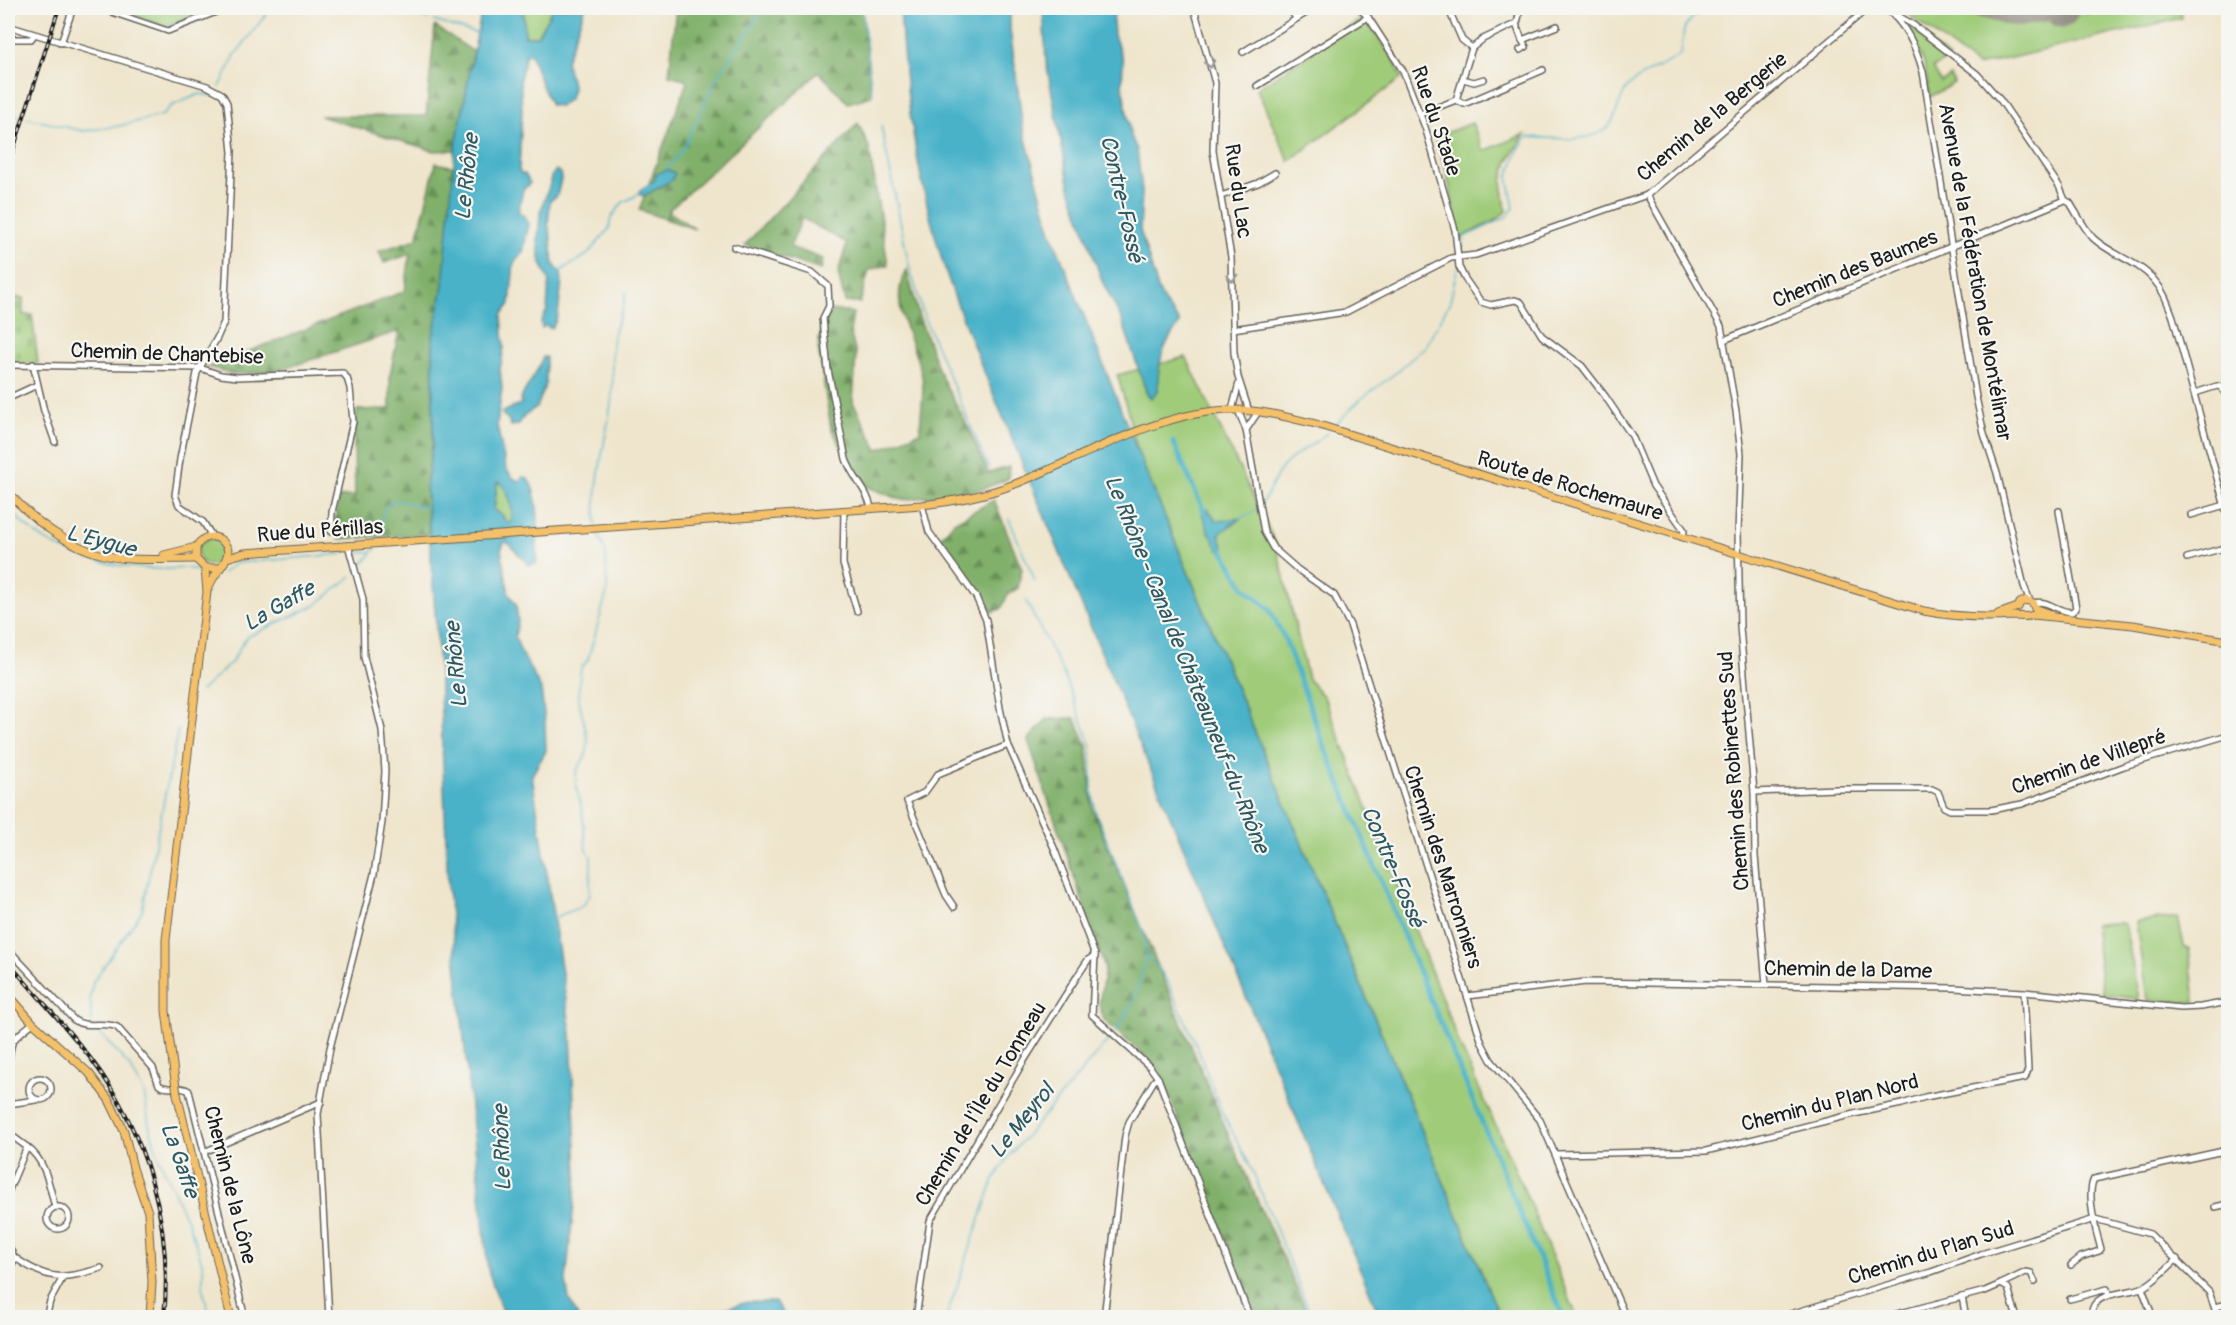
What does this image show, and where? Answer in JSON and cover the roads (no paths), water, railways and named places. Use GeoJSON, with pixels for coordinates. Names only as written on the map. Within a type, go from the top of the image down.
{"type":"FeatureCollection","features":[{"type":"Feature","properties":{"kind":"main road","name":"Route de Rochemaure"},"geometry":{"type":"LineString","coordinates":[[844,510],[966,500],[1016,484],[1144,429],[1199,414],[1235,410],[1249,411],[1319,425],[1921,611],[1940,615],[1984,617],[2027,617],[2033,607],[2020,604],[1984,617]]}},
{"type":"Feature","properties":{"kind":"main road"},"geometry":{"type":"LineString","coordinates":[[8,492],[32,517],[68,541],[89,550],[130,559],[196,559],[205,568],[207,592],[166,940],[166,1011],[177,1094],[231,1317]]}},
{"type":"Feature","properties":{"kind":"main road","name":"Rue du Périllas"},"geometry":{"type":"LineString","coordinates":[[227,558],[244,553],[844,510]]}},
{"type":"Feature","properties":{"kind":"main road"},"geometry":{"type":"LineString","coordinates":[[147,558],[183,552],[196,547],[203,538],[212,536],[220,539],[226,546],[227,558],[218,568],[207,592]]}},
{"type":"Feature","properties":{"kind":"main road","name":"Rue du Périllas"},"geometry":{"type":"LineString","coordinates":[[226,546],[244,553]]}},
{"type":"Feature","properties":{"kind":"main road"},"geometry":{"type":"LineString","coordinates":[[196,547],[196,559]]}},
{"type":"Feature","properties":{"kind":"main road"},"geometry":{"type":"LineString","coordinates":[[205,568],[218,568]]}},
{"type":"Feature","properties":{"kind":"main road"},"geometry":{"type":"LineString","coordinates":[[2020,604],[2019,612],[2022,616]]}},
{"type":"Feature","properties":{"kind":"main road"},"geometry":{"type":"LineString","coordinates":[[2033,607],[2064,620],[2133,625],[2229,641]]}},
{"type":"Feature","properties":{"kind":"main road"},"geometry":{"type":"LineString","coordinates":[[8,994],[33,1023],[89,1073],[109,1100],[124,1131],[149,1221],[152,1282],[150,1317]]}},
{"type":"Feature","properties":{"kind":"street"},"geometry":{"type":"LineString","coordinates":[[61,43],[73,8]]}},
{"type":"Feature","properties":{"kind":"street"},"geometry":{"type":"LineString","coordinates":[[100,8],[168,31],[226,8]]}},
{"type":"Feature","properties":{"kind":"street","name":"Rue du Lac"},"geometry":{"type":"LineString","coordinates":[[1194,8],[1215,83],[1213,151],[1231,257],[1233,353],[1249,411]]}},
{"type":"Feature","properties":{"kind":"street"},"geometry":{"type":"LineString","coordinates":[[1289,8],[1296,18]]}},
{"type":"Feature","properties":{"kind":"street"},"geometry":{"type":"LineString","coordinates":[[1243,52],[1314,8]]}},
{"type":"Feature","properties":{"kind":"street","name":"Rue du Stade"},"geometry":{"type":"LineString","coordinates":[[1359,8],[1368,17],[1403,71],[1420,114],[1455,231],[1459,267],[1465,279],[1481,302],[1491,304],[1515,300],[1521,302],[1542,336],[1570,355],[1590,376],[1632,436],[1653,486],[1684,530],[1683,538]]}},
{"type":"Feature","properties":{"kind":"street"},"geometry":{"type":"LineString","coordinates":[[1448,8],[1462,40],[1472,48]]}},
{"type":"Feature","properties":{"kind":"street"},"geometry":{"type":"LineString","coordinates":[[1516,8],[1519,15],[1516,24],[1526,47],[1520,50]]}},
{"type":"Feature","properties":{"kind":"street","name":"Chemin de la Bergerie"},"geometry":{"type":"LineString","coordinates":[[1233,329],[1346,312],[1450,258],[1458,256],[1467,258],[1647,195],[1868,8]]}},
{"type":"Feature","properties":{"kind":"street","name":"Avenue de la Fédération de Montélimar"},"geometry":{"type":"LineString","coordinates":[[1885,8],[1892,12],[1910,36],[1923,72],[1978,406],[1984,434],[1997,473],[2024,586],[2033,607]]}},
{"type":"Feature","properties":{"kind":"street"},"geometry":{"type":"LineString","coordinates":[[1892,12],[1912,24],[1977,74],[2001,100],[2059,186],[2065,200],[2070,203],[2093,237],[2141,269],[2159,287],[2174,317],[2229,518]]}},
{"type":"Feature","properties":{"kind":"street"},"geometry":{"type":"LineString","coordinates":[[1257,86],[1368,17]]}},
{"type":"Feature","properties":{"kind":"street"},"geometry":{"type":"LineString","coordinates":[[1420,114],[1456,99],[1472,48],[1483,39],[1516,24]]}},
{"type":"Feature","properties":{"kind":"street"},"geometry":{"type":"LineString","coordinates":[[8,26],[207,86],[222,94],[227,103],[232,152],[225,311],[221,330],[200,368],[188,417],[175,495],[179,505],[203,522],[212,536]]}},
{"type":"Feature","properties":{"kind":"street"},"geometry":{"type":"LineString","coordinates":[[1522,40],[1557,26]]}},
{"type":"Feature","properties":{"kind":"street"},"geometry":{"type":"LineString","coordinates":[[8,39],[31,39],[34,35]]}},
{"type":"Feature","properties":{"kind":"street"},"geometry":{"type":"LineString","coordinates":[[1456,99],[1464,104],[1543,70]]}},
{"type":"Feature","properties":{"kind":"street"},"geometry":{"type":"LineString","coordinates":[[1463,79],[1474,82],[1484,79]]}},
{"type":"Feature","properties":{"kind":"street"},"geometry":{"type":"LineString","coordinates":[[1221,196],[1258,183],[1275,173]]}},
{"type":"Feature","properties":{"kind":"street","name":"Chemin des Robinettes Sud"},"geometry":{"type":"LineString","coordinates":[[1647,195],[1721,326],[1740,441],[1738,555],[1743,673],[1754,792],[1755,856],[1766,985]]}},
{"type":"Feature","properties":{"kind":"street","name":"Chemin des Baumes"},"geometry":{"type":"LineString","coordinates":[[1724,340],[2065,200]]}},
{"type":"Feature","properties":{"kind":"street"},"geometry":{"type":"LineString","coordinates":[[734,247],[812,272],[828,286],[829,306],[823,318],[828,370],[846,459],[851,473],[867,495],[871,508]]}},
{"type":"Feature","properties":{"kind":"street"},"geometry":{"type":"LineString","coordinates":[[33,364],[44,411],[55,442]]}},
{"type":"Feature","properties":{"kind":"street","name":"Chemin de Chantebise"},"geometry":{"type":"LineString","coordinates":[[8,365],[200,368],[221,375],[237,377],[343,373],[350,388],[353,422],[332,512],[332,531]]}},
{"type":"Feature","properties":{"kind":"street"},"geometry":{"type":"LineString","coordinates":[[1235,410],[1240,381]]}},
{"type":"Feature","properties":{"kind":"street"},"geometry":{"type":"LineString","coordinates":[[11,397],[37,385]]}},
{"type":"Feature","properties":{"kind":"street"},"geometry":{"type":"LineString","coordinates":[[2195,393],[2217,386],[2221,387],[2229,399]]}},
{"type":"Feature","properties":{"kind":"street","name":"Chemin des Marronniers"},"geometry":{"type":"LineString","coordinates":[[1235,410],[1246,430],[1264,531],[1273,548],[1297,569],[1334,595],[1350,625],[1487,1053],[1540,1120],[1626,1317]]}},
{"type":"Feature","properties":{"kind":"street"},"geometry":{"type":"LineString","coordinates":[[1246,430],[1258,412]]}},
{"type":"Feature","properties":{"kind":"street"},"geometry":{"type":"LineString","coordinates":[[922,505],[929,532],[976,597],[986,620],[1008,745],[1054,848],[1095,955],[1092,1015],[1150,1067],[1158,1078],[1251,1317]]}},
{"type":"Feature","properties":{"kind":"street"},"geometry":{"type":"LineString","coordinates":[[2192,515],[2225,505]]}},
{"type":"Feature","properties":{"kind":"street"},"geometry":{"type":"LineString","coordinates":[[844,510],[843,564],[857,611]]}},
{"type":"Feature","properties":{"kind":"street"},"geometry":{"type":"LineString","coordinates":[[2033,607],[2043,602],[2064,612],[2072,612],[2076,608],[2059,511]]}},
{"type":"Feature","properties":{"kind":"street"},"geometry":{"type":"LineString","coordinates":[[203,522],[203,538]]}},
{"type":"Feature","properties":{"kind":"street"},"geometry":{"type":"LineString","coordinates":[[329,1317],[318,1114],[330,1048],[374,874],[382,822],[385,771],[382,730],[364,657],[363,599],[348,545]]}},
{"type":"Feature","properties":{"kind":"street"},"geometry":{"type":"LineString","coordinates":[[2187,558],[2229,547]]}},
{"type":"Feature","properties":{"kind":"street","name":"Avenue de la Fédération de Montélimar"},"geometry":{"type":"LineString","coordinates":[[2020,604],[2024,586]]}},
{"type":"Feature","properties":{"kind":"street","name":"Chemin de Villepré"},"geometry":{"type":"LineString","coordinates":[[1754,792],[1932,789],[1938,792],[1944,807],[1950,810],[1991,810],[2022,804],[2124,766],[2229,735]]}},
{"type":"Feature","properties":{"kind":"street"},"geometry":{"type":"LineString","coordinates":[[954,907],[946,895],[907,801],[925,792],[938,774],[1008,745]]}},
{"type":"Feature","properties":{"kind":"street","name":"Chemin de la Lône"},"geometry":{"type":"LineString","coordinates":[[8,949],[74,1020],[81,1024],[110,1024],[117,1027],[153,1068],[159,1085],[167,1089],[182,1088],[189,1091],[245,1317]]}},
{"type":"Feature","properties":{"kind":"street","name":"Chemin de l'Île du Tonneau"},"geometry":{"type":"LineString","coordinates":[[916,1317],[930,1221],[1028,1054],[1088,960],[1095,955]]}},
{"type":"Feature","properties":{"kind":"street","name":"Chemin de la Dame"},"geometry":{"type":"LineString","coordinates":[[1467,996],[1586,982],[1954,988],[2024,992],[2181,1008],[2229,1002]]}},
{"type":"Feature","properties":{"kind":"street","name":"Chemin du Plan Nord"},"geometry":{"type":"LineString","coordinates":[[1556,1154],[1706,1150],[1925,1097],[2025,1078],[2028,1070],[2024,992]]}},
{"type":"Feature","properties":{"kind":"street"},"geometry":{"type":"LineString","coordinates":[[8,1070],[10,1045],[15,1036],[33,1023]]}},
{"type":"Feature","properties":{"kind":"street"},"geometry":{"type":"LineString","coordinates":[[8,1104],[45,1099],[51,1093],[51,1084],[44,1078],[36,1078],[30,1085],[30,1094],[36,1100]]}},
{"type":"Feature","properties":{"kind":"street"},"geometry":{"type":"LineString","coordinates":[[1104,1317],[1125,1136],[1129,1122],[1148,1089],[1158,1078]]}},
{"type":"Feature","properties":{"kind":"street"},"geometry":{"type":"LineString","coordinates":[[204,1152],[321,1102]]}},
{"type":"Feature","properties":{"kind":"street"},"geometry":{"type":"LineString","coordinates":[[8,1133],[37,1155],[55,1207]]}},
{"type":"Feature","properties":{"kind":"street"},"geometry":{"type":"LineString","coordinates":[[8,1192],[27,1147]]}},
{"type":"Feature","properties":{"kind":"street"},"geometry":{"type":"LineString","coordinates":[[2071,1264],[2080,1257],[2101,1249],[2095,1230],[2091,1192],[2094,1179],[2229,1150]]}},
{"type":"Feature","properties":{"kind":"street"},"geometry":{"type":"LineString","coordinates":[[2222,1151],[2229,1179]]}},
{"type":"Feature","properties":{"kind":"street"},"geometry":{"type":"LineString","coordinates":[[2215,1207],[2229,1204]]}},
{"type":"Feature","properties":{"kind":"street"},"geometry":{"type":"LineString","coordinates":[[55,1207],[63,1208],[69,1215],[68,1223],[61,1228],[53,1227],[48,1221],[49,1212],[55,1207]]}},
{"type":"Feature","properties":{"kind":"street","name":"Chemin du Plan Sud"},"geometry":{"type":"LineString","coordinates":[[1777,1317],[1931,1272],[1988,1251],[2095,1219],[2150,1234],[2209,1292],[2218,1317]]}},
{"type":"Feature","properties":{"kind":"street"},"geometry":{"type":"LineString","coordinates":[[8,1244],[14,1257],[45,1275],[74,1276],[101,1268]]}},
{"type":"Feature","properties":{"kind":"street"},"geometry":{"type":"LineString","coordinates":[[8,1280],[14,1257]]}},
{"type":"Feature","properties":{"kind":"street"},"geometry":{"type":"LineString","coordinates":[[2092,1317],[2091,1313],[2097,1301],[2109,1295],[2142,1288],[2177,1260]]}},
{"type":"Feature","properties":{"kind":"street"},"geometry":{"type":"LineString","coordinates":[[1881,1317],[1898,1315],[1985,1291],[2026,1272],[2031,1273],[2035,1282]]}},
{"type":"Feature","properties":{"kind":"street"},"geometry":{"type":"LineString","coordinates":[[46,1317],[50,1301],[63,1276]]}},
{"type":"Feature","properties":{"kind":"street"},"geometry":{"type":"LineString","coordinates":[[2001,1284],[2008,1288],[2017,1317]]}},
{"type":"Feature","properties":{"kind":"street"},"geometry":{"type":"LineString","coordinates":[[2142,1288],[2153,1317]]}},
{"type":"Feature","properties":{"kind":"street"},"geometry":{"type":"LineString","coordinates":[[2070,1299],[2107,1289],[2109,1295]]}},
{"type":"Feature","properties":{"kind":"street"},"geometry":{"type":"LineString","coordinates":[[1962,1297],[1966,1317]]}},
{"type":"Feature","properties":{"kind":"street"},"geometry":{"type":"LineString","coordinates":[[2215,1307],[2229,1304]]}},
{"type":"Feature","properties":{"kind":"water","name":"Le Rhône"},"geometry":{"type":"Polygon","coordinates":[[[482,8],[523,8],[525,36],[537,36],[553,8],[585,8],[566,61],[573,89],[569,99],[560,106],[551,105],[531,55],[526,53],[520,79],[522,109],[519,170],[521,174],[525,174],[530,183],[523,190],[518,212],[523,214],[529,224],[523,252],[514,263],[510,304],[502,315],[504,348],[500,369],[502,388],[497,425],[506,469],[518,481],[523,477],[528,478],[535,494],[537,511],[536,564],[529,565],[507,542],[501,550],[509,594],[516,604],[518,621],[515,636],[541,689],[545,722],[546,751],[532,775],[571,1033],[577,1175],[566,1281],[569,1299],[578,1317],[504,1317],[488,1270],[448,886],[439,667],[426,487],[433,442],[433,337],[443,286],[455,150],[482,8]],[[500,482],[497,483],[494,510],[502,515],[508,524],[512,520],[512,510],[500,482]]]}},
{"type":"Feature","properties":{"kind":"water","name":"Le Rhône - Canal de Châteauneuf-du-Rhône"},"geometry":{"type":"Polygon","coordinates":[[[900,8],[1010,8],[1010,29],[1023,128],[1051,232],[1139,455],[1500,1317],[1380,1317],[958,307],[938,248],[915,146],[900,8]]]}},
{"type":"Feature","properties":{"kind":"water"},"geometry":{"type":"Polygon","coordinates":[[[1043,8],[1115,8],[1114,35],[1123,60],[1122,84],[1131,136],[1137,150],[1142,191],[1140,230],[1158,289],[1164,302],[1179,321],[1179,325],[1168,340],[1160,364],[1158,391],[1151,398],[1147,394],[1122,320],[1102,281],[1070,188],[1046,62],[1043,8]]]}},
{"type":"Feature","properties":{"kind":"water"},"geometry":{"type":"Polygon","coordinates":[[[556,170],[560,173],[561,179],[557,196],[550,200],[548,226],[553,263],[561,274],[562,281],[558,315],[553,327],[549,328],[546,325],[542,328],[541,322],[547,310],[549,281],[541,263],[538,242],[540,213],[551,177],[556,170]]]}},
{"type":"Feature","properties":{"kind":"water"},"geometry":{"type":"Polygon","coordinates":[[[667,170],[675,173],[672,180],[644,196],[638,194],[640,190],[655,180],[656,174],[667,170]]]}},
{"type":"Feature","properties":{"kind":"water"},"geometry":{"type":"Polygon","coordinates":[[[543,357],[546,357],[546,383],[537,407],[525,415],[518,425],[511,426],[502,414],[522,403],[520,400],[543,357]]]}},
{"type":"Feature","properties":{"kind":"water"},"geometry":{"type":"Polygon","coordinates":[[[1208,509],[1216,521],[1241,518],[1219,534],[1224,548],[1219,550],[1202,514],[1208,509]]]}},
{"type":"Feature","properties":{"kind":"water"},"geometry":{"type":"Polygon","coordinates":[[[748,1302],[775,1302],[786,1317],[677,1317],[695,1311],[716,1311],[748,1302]]]}},
{"type":"Feature","properties":{"kind":"waterway"},"geometry":{"type":"LineString","coordinates":[[220,87],[235,55],[271,8]]}},
{"type":"Feature","properties":{"kind":"waterway"},"geometry":{"type":"LineString","coordinates":[[389,8],[428,19]]}},
{"type":"Feature","properties":{"kind":"waterway"},"geometry":{"type":"LineString","coordinates":[[667,169],[683,149],[718,76],[764,8]]}},
{"type":"Feature","properties":{"kind":"waterway"},"geometry":{"type":"LineString","coordinates":[[862,8],[872,96]]}},
{"type":"Feature","properties":{"kind":"waterway"},"geometry":{"type":"LineString","coordinates":[[1462,249],[1464,237],[1505,218],[1514,208],[1508,177],[1519,148],[1527,137],[1572,139],[1596,135],[1605,130],[1614,118],[1623,94],[1629,86],[1641,76],[1681,54],[1684,29],[1692,18],[1706,8]]}},
{"type":"Feature","properties":{"kind":"waterway"},"geometry":{"type":"LineString","coordinates":[[167,28],[210,11]]}},
{"type":"Feature","properties":{"kind":"waterway"},"geometry":{"type":"LineString","coordinates":[[434,21],[479,34]]}},
{"type":"Feature","properties":{"kind":"waterway"},"geometry":{"type":"LineString","coordinates":[[27,118],[83,131],[119,126],[163,115],[171,106],[200,94],[213,96],[215,93]]}},
{"type":"Feature","properties":{"kind":"waterway"},"geometry":{"type":"LineString","coordinates":[[8,113],[18,115]]}},
{"type":"Feature","properties":{"kind":"waterway"},"geometry":{"type":"LineString","coordinates":[[881,126],[909,265],[925,320],[989,469]]}},
{"type":"Feature","properties":{"kind":"waterway"},"geometry":{"type":"LineString","coordinates":[[559,272],[587,255],[609,229],[611,218],[622,203],[639,194]]}},
{"type":"Feature","properties":{"kind":"waterway"},"geometry":{"type":"LineString","coordinates":[[1335,425],[1361,399],[1425,347],[1450,302],[1457,269]]}},
{"type":"Feature","properties":{"kind":"waterway"},"geometry":{"type":"LineString","coordinates":[[596,525],[598,476],[612,396],[613,336],[626,292]]}},
{"type":"Feature","properties":{"kind":"waterway"},"geometry":{"type":"LineString","coordinates":[[1262,502],[1279,472],[1287,463],[1328,432]]}},
{"type":"Feature","properties":{"kind":"waterway","name":"Contre-Fossé"},"geometry":{"type":"LineString","coordinates":[[1173,442],[1207,518]]}},
{"type":"Feature","properties":{"kind":"waterway","name":"La Gaffe"},"geometry":{"type":"LineString","coordinates":[[380,538],[383,514],[388,504],[399,501],[427,507]]}},
{"type":"Feature","properties":{"kind":"waterway","name":"L'Eygue"},"geometry":{"type":"LineString","coordinates":[[8,506],[23,524],[40,537],[55,546],[89,559],[125,566],[160,569],[185,568],[200,572]]}},
{"type":"Feature","properties":{"kind":"waterway"},"geometry":{"type":"LineString","coordinates":[[1238,519],[1256,510]]}},
{"type":"Feature","properties":{"kind":"waterway"},"geometry":{"type":"LineString","coordinates":[[1009,519],[1035,581]]}},
{"type":"Feature","properties":{"kind":"waterway"},"geometry":{"type":"LineString","coordinates":[[553,918],[583,906],[590,895],[591,857],[586,848],[582,809],[576,786],[576,772],[586,755],[588,741],[579,700],[581,668],[588,660],[607,592],[606,553],[596,529]]}},
{"type":"Feature","properties":{"kind":"waterway","name":"Contre-Fossé"},"geometry":{"type":"LineString","coordinates":[[1218,543],[1244,587],[1269,609],[1285,639],[1324,745],[1564,1318]]}},
{"type":"Feature","properties":{"kind":"waterway","name":"La Gaffe"},"geometry":{"type":"LineString","coordinates":[[358,570],[376,548]]}},
{"type":"Feature","properties":{"kind":"waterway","name":"L'Eygue"},"geometry":{"type":"LineString","coordinates":[[355,553],[372,552]]}},
{"type":"Feature","properties":{"kind":"waterway","name":"L'Eygue"},"geometry":{"type":"LineString","coordinates":[[223,573],[236,563],[344,554]]}},
{"type":"Feature","properties":{"kind":"waterway","name":"La Gaffe"},"geometry":{"type":"LineString","coordinates":[[201,691],[231,663],[249,636],[316,605],[352,576]]}},
{"type":"Feature","properties":{"kind":"waterway"},"geometry":{"type":"LineString","coordinates":[[1026,601],[1064,675],[1091,745],[1092,789],[1096,813],[1142,928],[1147,956],[1159,968],[1167,981],[1196,1044],[1221,1110],[1253,1172],[1312,1318]]}},
{"type":"Feature","properties":{"kind":"waterway","name":"La Gaffe"},"geometry":{"type":"LineString","coordinates":[[92,1022],[90,997],[93,982],[142,911],[178,730]]}},
{"type":"Feature","properties":{"kind":"waterway","name":"Le Meyrol"},"geometry":{"type":"LineString","coordinates":[[1115,1032],[1135,996],[1146,957]]}},
{"type":"Feature","properties":{"kind":"waterway","name":"La Gaffe"},"geometry":{"type":"LineString","coordinates":[[94,1026],[130,1067],[144,1092],[149,1125],[159,1158],[189,1225],[203,1266],[203,1290],[210,1318]]}},
{"type":"Feature","properties":{"kind":"waterway","name":"Le Meyrol"},"geometry":{"type":"LineString","coordinates":[[946,1318],[993,1181],[1009,1156],[1112,1036]]}},
{"type":"Feature","properties":{"kind":"railway"},"geometry":{"type":"LineString","coordinates":[[8,166],[59,8]]}},
{"type":"Feature","properties":{"kind":"railway"},"geometry":{"type":"LineString","coordinates":[[8,962],[91,1059],[111,1088],[141,1149],[160,1215],[166,1283],[164,1318]]}}]}
